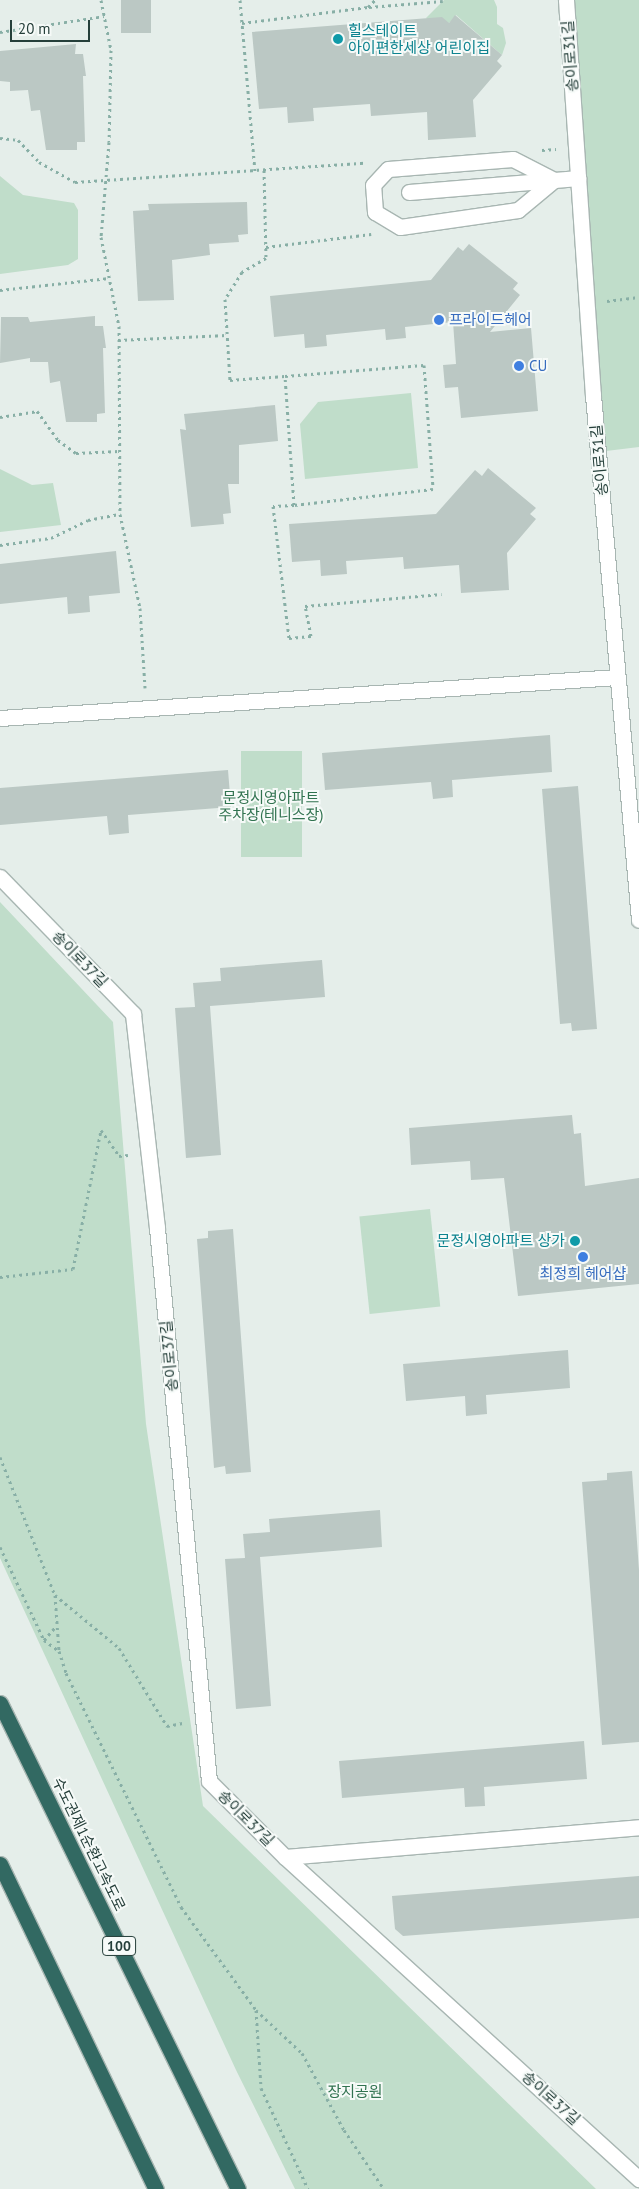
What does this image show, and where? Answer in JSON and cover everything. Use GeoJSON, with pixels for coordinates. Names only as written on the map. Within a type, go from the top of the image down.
{"type":"FeatureCollection","features":[{"type":"Feature","properties":{"kind":"highway","name":"수도권제1순환고속도로"},"geometry":{"type":"LineString","coordinates":[[0,1703],[238,2189]]}},
{"type":"Feature","properties":{"kind":"highway"},"geometry":{"type":"LineString","coordinates":[[0,1864],[156,2189]]}},
{"type":"Feature","properties":{"kind":"street","name":"송이로31길"},"geometry":{"type":"LineString","coordinates":[[566,0],[587,302],[639,920]]}},
{"type":"Feature","properties":{"kind":"street"},"geometry":{"type":"LineString","coordinates":[[513,159],[554,180],[518,210],[400,227],[376,212],[373,185],[388,169],[513,159]]}},
{"type":"Feature","properties":{"kind":"street"},"geometry":{"type":"LineString","coordinates":[[409,192],[578,178]]}},
{"type":"Feature","properties":{"kind":"street"},"geometry":{"type":"LineString","coordinates":[[0,718],[617,676]]}},
{"type":"Feature","properties":{"kind":"street","name":"송이로37길"},"geometry":{"type":"LineString","coordinates":[[0,877],[133,1014],[149,1152],[209,1781],[285,1857],[639,2179]]}},
{"type":"Feature","properties":{"kind":"street","name":"송이로37길"},"geometry":{"type":"LineString","coordinates":[[285,1857],[639,1827]]}},
{"type":"Feature","properties":{"kind":"path"},"geometry":{"type":"LineString","coordinates":[[102,0],[111,50],[106,182],[101,237],[118,340],[120,514],[140,608],[146,708]]}},
{"type":"Feature","properties":{"kind":"path"},"geometry":{"type":"LineString","coordinates":[[240,0],[255,171]]}},
{"type":"Feature","properties":{"kind":"path"},"geometry":{"type":"LineString","coordinates":[[368,7],[375,0]]}},
{"type":"Feature","properties":{"kind":"path"},"geometry":{"type":"LineString","coordinates":[[242,23],[368,7],[443,1]]}},
{"type":"Feature","properties":{"kind":"path"},"geometry":{"type":"LineString","coordinates":[[0,32],[104,16]]}},
{"type":"Feature","properties":{"kind":"path"},"geometry":{"type":"LineString","coordinates":[[0,138],[18,140],[39,162],[75,182],[106,182],[371,162]]}},
{"type":"Feature","properties":{"kind":"path"},"geometry":{"type":"LineString","coordinates":[[537,150],[576,147]]}},
{"type":"Feature","properties":{"kind":"path"},"geometry":{"type":"LineString","coordinates":[[264,170],[266,258],[242,272],[225,299],[230,380],[424,365],[433,488],[273,506],[289,638],[311,636],[305,606],[441,594]]}},
{"type":"Feature","properties":{"kind":"path"},"geometry":{"type":"LineString","coordinates":[[0,290],[109,278]]}},
{"type":"Feature","properties":{"kind":"path"},"geometry":{"type":"LineString","coordinates":[[587,302],[639,297]]}},
{"type":"Feature","properties":{"kind":"path"},"geometry":{"type":"LineString","coordinates":[[118,340],[227,335]]}},
{"type":"Feature","properties":{"kind":"path"},"geometry":{"type":"LineString","coordinates":[[285,376],[294,505]]}},
{"type":"Feature","properties":{"kind":"path"},"geometry":{"type":"LineString","coordinates":[[0,417],[37,411],[58,440],[76,453],[119,451]]}},
{"type":"Feature","properties":{"kind":"path"},"geometry":{"type":"LineString","coordinates":[[0,545],[51,538],[88,520],[120,514]]}},
{"type":"Feature","properties":{"kind":"path"},"geometry":{"type":"LineString","coordinates":[[0,1277],[73,1269],[101,1130],[119,1156],[149,1152]]}},
{"type":"Feature","properties":{"kind":"path"},"geometry":{"type":"LineString","coordinates":[[0,1456],[55,1595],[59,1652],[66,1673],[181,1907],[256,2010],[302,2053],[344,2130],[384,2189]]}},
{"type":"Feature","properties":{"kind":"path"},"geometry":{"type":"LineString","coordinates":[[0,1547],[44,1640],[59,1652]]}},
{"type":"Feature","properties":{"kind":"path"},"geometry":{"type":"LineString","coordinates":[[55,1595],[119,1648],[167,1726],[203,1719]]}},
{"type":"Feature","properties":{"kind":"path"},"geometry":{"type":"LineString","coordinates":[[44,1640],[57,1626]]}},
{"type":"Feature","properties":{"kind":"path"},"geometry":{"type":"LineString","coordinates":[[256,2010],[261,2088],[308,2189]]}},
{"type":"Feature","properties":{"kind":"green space"},"geometry":{"type":"Polygon","coordinates":[[[444,0],[494,0],[497,7],[497,24],[503,28],[506,43],[502,55],[456,15],[449,23],[434,26],[426,18],[444,0]]]}},
{"type":"Feature","properties":{"kind":"green space"},"geometry":{"type":"Polygon","coordinates":[[[566,0],[639,0],[639,447],[598,452],[566,0]]]}},
{"type":"Feature","properties":{"kind":"green space"},"geometry":{"type":"Polygon","coordinates":[[[0,176],[23,195],[74,203],[78,210],[78,259],[68,265],[0,274],[0,176]]]}},
{"type":"Feature","properties":{"kind":"green space"},"geometry":{"type":"Polygon","coordinates":[[[411,393],[418,468],[305,479],[300,424],[318,402],[411,393]]]}},
{"type":"Feature","properties":{"kind":"green space"},"geometry":{"type":"Polygon","coordinates":[[[0,469],[32,485],[53,483],[61,525],[0,532],[0,469]]]}},
{"type":"Feature","properties":{"kind":"green space","name":"문정시영아파트 주차장(테니스장)"},"geometry":{"type":"Polygon","coordinates":[[[241,751],[302,751],[302,857],[241,857],[241,751]]]}},
{"type":"Feature","properties":{"kind":"green space","name":"장지공원"},"geometry":{"type":"Polygon","coordinates":[[[0,902],[113,1022],[146,1424],[203,1806],[596,2189],[295,2189],[236,2070],[0,1558],[0,902]]]}},
{"type":"Feature","properties":{"kind":"green space"},"geometry":{"type":"Polygon","coordinates":[[[430,1209],[440,1306],[370,1314],[359,1216],[430,1209]]]}},
{"type":"Feature","properties":{"kind":"building"},"geometry":{"type":"Polygon","coordinates":[[[121,0],[151,0],[151,33],[121,33],[121,0]]]}},
{"type":"Feature","properties":{"kind":"building"},"geometry":{"type":"Polygon","coordinates":[[[455,15],[502,55],[497,61],[502,66],[473,100],[476,137],[428,140],[427,112],[371,116],[370,104],[313,108],[314,121],[288,123],[287,107],[259,109],[252,32],[442,17],[449,23],[455,15]]]}},
{"type":"Feature","properties":{"kind":"building"},"geometry":{"type":"Polygon","coordinates":[[[76,44],[75,54],[83,54],[86,76],[83,76],[85,142],[77,142],[77,150],[46,150],[40,110],[31,111],[28,90],[10,91],[10,82],[0,81],[0,51],[76,44]]]}},
{"type":"Feature","properties":{"kind":"building"},"geometry":{"type":"Polygon","coordinates":[[[247,202],[248,234],[238,235],[239,242],[209,244],[210,255],[172,260],[174,300],[138,301],[133,211],[149,210],[148,204],[247,202]]]}},
{"type":"Feature","properties":{"kind":"building"},"geometry":{"type":"Polygon","coordinates":[[[469,244],[518,283],[513,289],[520,295],[490,332],[531,328],[538,411],[461,418],[458,387],[445,388],[443,365],[456,364],[453,322],[405,327],[406,338],[386,340],[385,329],[326,335],[327,346],[305,348],[304,334],[274,337],[270,296],[431,280],[458,247],[463,251],[469,244]]]}},
{"type":"Feature","properties":{"kind":"building"},"geometry":{"type":"Polygon","coordinates":[[[95,316],[95,326],[103,326],[106,348],[103,348],[105,413],[97,414],[97,422],[66,422],[60,381],[50,383],[48,362],[30,362],[30,358],[0,363],[1,317],[28,317],[30,322],[95,316]]]}},
{"type":"Feature","properties":{"kind":"building"},"geometry":{"type":"Polygon","coordinates":[[[275,405],[278,441],[239,445],[239,484],[228,484],[231,513],[223,514],[224,524],[191,527],[180,429],[186,430],[184,414],[275,405]]]}},
{"type":"Feature","properties":{"kind":"building"},"geometry":{"type":"Polygon","coordinates":[[[488,468],[536,508],[530,514],[536,519],[507,553],[509,590],[461,593],[459,565],[404,569],[403,557],[346,561],[347,574],[321,576],[320,560],[292,562],[289,524],[436,514],[475,470],[482,476],[488,468]]]}},
{"type":"Feature","properties":{"kind":"building"},"geometry":{"type":"Polygon","coordinates":[[[116,551],[120,593],[89,596],[90,612],[68,614],[67,597],[0,604],[0,564],[116,551]]]}},
{"type":"Feature","properties":{"kind":"building"},"geometry":{"type":"Polygon","coordinates":[[[550,735],[552,772],[452,780],[453,797],[433,799],[431,782],[325,790],[322,753],[550,735]]]}},
{"type":"Feature","properties":{"kind":"building"},"geometry":{"type":"Polygon","coordinates":[[[228,770],[231,807],[128,815],[129,833],[109,835],[107,816],[0,825],[0,788],[228,770]]]}},
{"type":"Feature","properties":{"kind":"building"},"geometry":{"type":"Polygon","coordinates":[[[578,786],[597,1029],[572,1031],[571,1023],[560,1024],[542,789],[578,786]]]}},
{"type":"Feature","properties":{"kind":"building"},"geometry":{"type":"Polygon","coordinates":[[[322,960],[325,997],[210,1006],[221,1155],[186,1158],[175,1008],[195,1007],[193,983],[221,981],[220,968],[322,960]]]}},
{"type":"Feature","properties":{"kind":"building"},"geometry":{"type":"Polygon","coordinates":[[[572,1115],[574,1134],[581,1133],[585,1186],[639,1178],[639,1284],[518,1296],[504,1178],[471,1180],[470,1161],[411,1165],[409,1128],[572,1115]]]}},
{"type":"Feature","properties":{"kind":"building"},"geometry":{"type":"Polygon","coordinates":[[[233,1229],[251,1472],[226,1474],[225,1466],[214,1468],[197,1239],[208,1238],[208,1231],[233,1229]]]}},
{"type":"Feature","properties":{"kind":"building"},"geometry":{"type":"Polygon","coordinates":[[[568,1350],[570,1388],[486,1395],[487,1414],[466,1416],[465,1396],[406,1401],[403,1364],[568,1350]]]}},
{"type":"Feature","properties":{"kind":"building"},"geometry":{"type":"Polygon","coordinates":[[[632,1471],[639,1570],[639,1742],[602,1745],[582,1482],[607,1480],[607,1473],[632,1471]]]}},
{"type":"Feature","properties":{"kind":"building"},"geometry":{"type":"Polygon","coordinates":[[[380,1510],[382,1547],[260,1557],[271,1706],[236,1709],[225,1559],[245,1558],[243,1534],[270,1532],[269,1519],[380,1510]]]}},
{"type":"Feature","properties":{"kind":"building"},"geometry":{"type":"Polygon","coordinates":[[[584,1741],[587,1779],[484,1787],[485,1806],[465,1807],[464,1788],[342,1798],[339,1761],[584,1741]]]}},
{"type":"Feature","properties":{"kind":"building"},"geometry":{"type":"Polygon","coordinates":[[[639,1876],[639,1918],[403,1936],[395,1929],[392,1896],[639,1876]]]}},
{"type":"Feature","properties":{"kind":"place","name":"힐스테이트 아이편한세상 어린이집"},"geometry":{"type":"Point","coordinates":[338,39]}},
{"type":"Feature","properties":{"kind":"place","name":"프라이드헤어"},"geometry":{"type":"Point","coordinates":[439,320]}},
{"type":"Feature","properties":{"kind":"place","name":"CU"},"geometry":{"type":"Point","coordinates":[519,366]}},
{"type":"Feature","properties":{"kind":"place","name":"문정시영아파트 상가"},"geometry":{"type":"Point","coordinates":[575,1241]}},
{"type":"Feature","properties":{"kind":"place","name":"최정희 헤어샵"},"geometry":{"type":"Point","coordinates":[583,1257]}}]}
